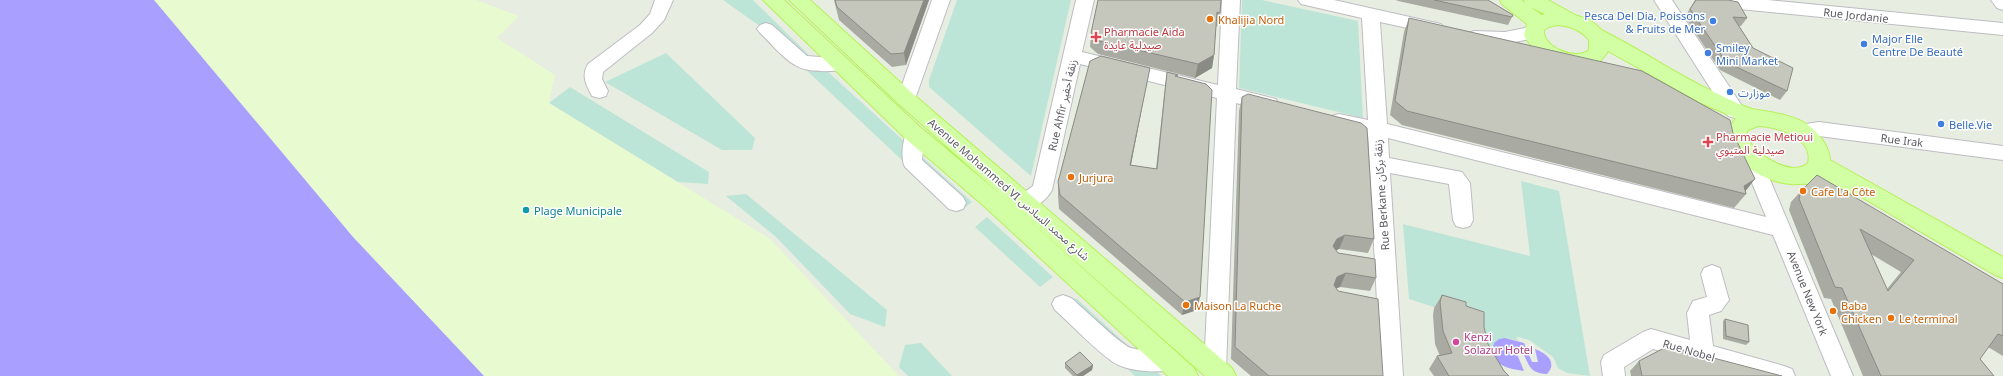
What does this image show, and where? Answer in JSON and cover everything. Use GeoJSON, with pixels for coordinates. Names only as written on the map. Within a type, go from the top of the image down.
{"type":"FeatureCollection","features":[{"type":"Feature","properties":{"kind":"main road","name":"Avenue Mohammed VI شارع محمد السادس"},"geometry":{"type":"LineString","coordinates":[[772,0],[915,134],[992,200],[1185,376]]}},
{"type":"Feature","properties":{"kind":"main road","name":"Avenue Mohammed VI شارع محمد السادس"},"geometry":{"type":"LineString","coordinates":[[798,0],[906,99],[1026,202],[1219,373]]}},
{"type":"Feature","properties":{"kind":"main road"},"geometry":{"type":"LineString","coordinates":[[819,0],[832,31]]}},
{"type":"Feature","properties":{"kind":"main road"},"geometry":{"type":"LineString","coordinates":[[1509,0],[1537,27],[1538,44],[1550,54],[1565,60],[1588,60],[1645,78],[1676,94],[1736,132]]}},
{"type":"Feature","properties":{"kind":"main road"},"geometry":{"type":"LineString","coordinates":[[1534,0],[1568,19],[1585,26],[1597,36],[1668,76],[1735,111],[1755,118],[1777,120],[1800,131],[1816,146],[1820,154],[1814,168]]}},
{"type":"Feature","properties":{"kind":"main road"},"geometry":{"type":"LineString","coordinates":[[1537,27],[1547,19],[1568,19]]}},
{"type":"Feature","properties":{"kind":"main road"},"geometry":{"type":"LineString","coordinates":[[1588,60],[1598,54],[1601,48],[1597,36]]}},
{"type":"Feature","properties":{"kind":"main road"},"geometry":{"type":"LineString","coordinates":[[1755,118],[1746,121],[1736,132],[1737,141],[1752,161],[1762,167],[1784,175],[1814,168],[1829,169],[2003,268]]}},
{"type":"Feature","properties":{"kind":"main road"},"geometry":{"type":"LineString","coordinates":[[1814,168],[1823,181],[2003,286]]}},
{"type":"Feature","properties":{"kind":"street"},"geometry":{"type":"LineString","coordinates":[[598,91],[593,79],[594,69],[646,29],[658,16],[664,0]]}},
{"type":"Feature","properties":{"kind":"street"},"geometry":{"type":"LineString","coordinates":[[906,99],[941,0]]}},
{"type":"Feature","properties":{"kind":"street","name":"Rue Ahfir زنقة أحفير"},"geometry":{"type":"LineString","coordinates":[[1026,202],[1042,190],[1074,56],[1085,0]]}},
{"type":"Feature","properties":{"kind":"street"},"geometry":{"type":"LineString","coordinates":[[1219,373],[1226,93],[1231,0]]}},
{"type":"Feature","properties":{"kind":"street"},"geometry":{"type":"LineString","coordinates":[[1307,0],[1550,54]]}},
{"type":"Feature","properties":{"kind":"street"},"geometry":{"type":"LineString","coordinates":[[1664,0],[1735,111]]}},
{"type":"Feature","properties":{"kind":"street","name":"Rue Jordanie"},"geometry":{"type":"LineString","coordinates":[[1709,0],[2003,29]]}},
{"type":"Feature","properties":{"kind":"street"},"geometry":{"type":"LineString","coordinates":[[2000,0],[2003,4]]}},
{"type":"Feature","properties":{"kind":"street","name":"Rue Berkane زنقة بركان"},"geometry":{"type":"LineString","coordinates":[[1371,14],[1379,164],[1376,259],[1379,303],[1392,376]]}},
{"type":"Feature","properties":{"kind":"street"},"geometry":{"type":"LineString","coordinates":[[1462,34],[1505,38],[1537,27]]}},
{"type":"Feature","properties":{"kind":"street"},"geometry":{"type":"LineString","coordinates":[[766,29],[801,60],[809,63],[841,64]]}},
{"type":"Feature","properties":{"kind":"street"},"geometry":{"type":"LineString","coordinates":[[1074,56],[1282,107]]}},
{"type":"Feature","properties":{"kind":"street"},"geometry":{"type":"LineString","coordinates":[[1320,116],[1377,130],[1424,139],[1476,154],[1782,230]]}},
{"type":"Feature","properties":{"kind":"street","name":"Rue Irak"},"geometry":{"type":"LineString","coordinates":[[1800,131],[1819,129],[2003,153]]}},
{"type":"Feature","properties":{"kind":"street"},"geometry":{"type":"LineString","coordinates":[[915,134],[912,162],[956,203]]}},
{"type":"Feature","properties":{"kind":"street","name":"Avenue New York"},"geometry":{"type":"LineString","coordinates":[[1752,161],[1842,376]]}},
{"type":"Feature","properties":{"kind":"street"},"geometry":{"type":"LineString","coordinates":[[1379,164],[1455,177],[1460,183],[1463,220]]}},
{"type":"Feature","properties":{"kind":"street"},"geometry":{"type":"LineString","coordinates":[[1773,210],[1776,191],[1784,175]]}},
{"type":"Feature","properties":{"kind":"street"},"geometry":{"type":"LineString","coordinates":[[1703,354],[1698,313],[1701,308],[1713,305],[1718,300],[1712,274]]}},
{"type":"Feature","properties":{"kind":"street"},"geometry":{"type":"LineString","coordinates":[[1063,304],[1122,356],[1144,361],[1169,361]]}},
{"type":"Feature","properties":{"kind":"street","name":"Rue Nobel"},"geometry":{"type":"LineString","coordinates":[[1614,376],[1612,362],[1651,339],[1784,376]]}},
{"type":"Feature","properties":{"kind":"shaded area"},"geometry":{"type":"Polygon","coordinates":[[[0,0],[154,0],[353,237],[484,376],[0,376],[0,0]]]}},
{"type":"Feature","properties":{"kind":"shaded area"},"geometry":{"type":"Polygon","coordinates":[[[723,0],[753,0],[813,59],[804,58],[723,0]]]}},
{"type":"Feature","properties":{"kind":"shaded area"},"geometry":{"type":"Polygon","coordinates":[[[957,0],[1071,0],[1031,176],[929,87],[929,80],[957,0]]]}},
{"type":"Feature","properties":{"kind":"shaded area"},"geometry":{"type":"Polygon","coordinates":[[[1242,0],[1262,0],[1358,21],[1363,118],[1239,88],[1242,0]]]}},
{"type":"Feature","properties":{"kind":"shaded area"},"geometry":{"type":"Polygon","coordinates":[[[666,53],[755,138],[752,150],[722,150],[605,82],[666,53]]]}},
{"type":"Feature","properties":{"kind":"shaded area"},"geometry":{"type":"Polygon","coordinates":[[[804,68],[827,71],[905,142],[905,163],[804,68]]]}},
{"type":"Feature","properties":{"kind":"shaded area"},"geometry":{"type":"Polygon","coordinates":[[[570,87],[709,172],[708,184],[678,182],[549,103],[570,87]]]}},
{"type":"Feature","properties":{"kind":"shaded area"},"geometry":{"type":"Polygon","coordinates":[[[919,154],[972,202],[958,213],[960,208],[917,157],[919,154]]]}},
{"type":"Feature","properties":{"kind":"shaded area"},"geometry":{"type":"Polygon","coordinates":[[[1521,181],[1559,191],[1590,376],[1567,373],[1558,368],[1553,357],[1529,340],[1518,337],[1516,338],[1519,341],[1505,338],[1493,354],[1458,315],[1409,299],[1403,224],[1530,256],[1521,181]]]}},
{"type":"Feature","properties":{"kind":"shaded area"},"geometry":{"type":"Polygon","coordinates":[[[746,194],[887,310],[885,327],[850,314],[776,237],[726,196],[746,194]]]}},
{"type":"Feature","properties":{"kind":"shaded area"},"geometry":{"type":"Polygon","coordinates":[[[987,217],[1053,277],[1040,287],[975,227],[987,217]]]}},
{"type":"Feature","properties":{"kind":"shaded area"},"geometry":{"type":"Polygon","coordinates":[[[1065,296],[1077,299],[1136,353],[1062,300],[1053,301],[1065,296]]]}},
{"type":"Feature","properties":{"kind":"shaded area"},"geometry":{"type":"Polygon","coordinates":[[[1505,338],[1524,343],[1532,362],[1538,362],[1535,349],[1547,356],[1551,362],[1551,366],[1547,374],[1534,371],[1529,366],[1523,353],[1517,354],[1524,371],[1505,367],[1500,364],[1494,356],[1494,343],[1499,339],[1505,338]]]}},
{"type":"Feature","properties":{"kind":"shaded area"},"geometry":{"type":"Polygon","coordinates":[[[921,343],[952,376],[908,376],[899,367],[905,345],[921,343]]]}},
{"type":"Feature","properties":{"kind":"shaded area"},"geometry":{"type":"Polygon","coordinates":[[[1122,364],[1154,369],[1161,376],[1135,376],[1122,364]]]}},
{"type":"Feature","properties":{"kind":"sand","name":"Plage Municipale"},"geometry":{"type":"Polygon","coordinates":[[[154,0],[476,0],[519,16],[497,38],[555,75],[549,103],[770,239],[899,376],[484,376],[353,237],[154,0]]]}},
{"type":"Feature","properties":{"kind":"building"},"geometry":{"type":"Polygon","coordinates":[[[835,0],[924,0],[904,53],[891,54],[837,7],[835,0]]]}},
{"type":"Feature","properties":{"kind":"building"},"geometry":{"type":"Polygon","coordinates":[[[1098,0],[1221,0],[1220,13],[1217,12],[1214,55],[1198,64],[1099,41],[1091,33],[1098,0]]]}},
{"type":"Feature","properties":{"kind":"building"},"geometry":{"type":"Polygon","coordinates":[[[1434,0],[1488,0],[1513,15],[1512,17],[1434,0]]]}},
{"type":"Feature","properties":{"kind":"building"},"geometry":{"type":"Polygon","coordinates":[[[1696,0],[1728,0],[1738,2],[1747,18],[1733,17],[1753,48],[1793,68],[1787,91],[1726,62],[1690,9],[1696,0]]]}},
{"type":"Feature","properties":{"kind":"building"},"geometry":{"type":"Polygon","coordinates":[[[1409,18],[1642,71],[1730,120],[1733,133],[1755,179],[1744,186],[1746,194],[1407,111],[1395,101],[1409,18]]]}},
{"type":"Feature","properties":{"kind":"building"},"geometry":{"type":"Polygon","coordinates":[[[1101,56],[1150,68],[1130,165],[1157,169],[1167,72],[1178,75],[1175,76],[1206,84],[1212,90],[1200,297],[1185,302],[1060,195],[1058,182],[1090,61],[1101,56]]]}},
{"type":"Feature","properties":{"kind":"building"},"geometry":{"type":"Polygon","coordinates":[[[1248,94],[1361,123],[1367,128],[1374,239],[1345,235],[1337,239],[1333,246],[1338,253],[1375,259],[1376,278],[1346,273],[1337,277],[1334,285],[1338,291],[1378,299],[1383,376],[1269,376],[1235,347],[1242,97],[1248,94]]]}},
{"type":"Feature","properties":{"kind":"building"},"geometry":{"type":"Polygon","coordinates":[[[1817,175],[2003,284],[2003,336],[1998,334],[1980,359],[1994,376],[1881,376],[1842,288],[1835,287],[1799,199],[1801,191],[1817,175]],[[1860,229],[1888,291],[1914,260],[1860,229]]]}},
{"type":"Feature","properties":{"kind":"building"},"geometry":{"type":"Polygon","coordinates":[[[1442,295],[1466,302],[1466,306],[1484,312],[1484,327],[1488,344],[1504,371],[1509,376],[1449,376],[1437,356],[1452,353],[1443,331],[1440,302],[1442,295]]]}},
{"type":"Feature","properties":{"kind":"building"},"geometry":{"type":"Polygon","coordinates":[[[1725,319],[1748,325],[1749,342],[1726,336],[1725,319]]]}},
{"type":"Feature","properties":{"kind":"building"},"geometry":{"type":"Polygon","coordinates":[[[1668,346],[1782,376],[1642,376],[1639,361],[1668,346]]]}},
{"type":"Feature","properties":{"kind":"building"},"geometry":{"type":"Polygon","coordinates":[[[1080,352],[1093,365],[1077,375],[1065,363],[1080,352]]]}},
{"type":"Feature","properties":{"kind":"place","name":"Khalijia Nord"},"geometry":{"type":"Point","coordinates":[1210,19]}},
{"type":"Feature","properties":{"kind":"place","name":"Pesca Del Dia, Poissons & Fruits de Mer"},"geometry":{"type":"Point","coordinates":[1713,21]}},
{"type":"Feature","properties":{"kind":"place","name":"Pharmacie Aida صيدلية عايدة"},"geometry":{"type":"Point","coordinates":[1096,37]}},
{"type":"Feature","properties":{"kind":"place","name":"Major Elle Centre De Beauté"},"geometry":{"type":"Point","coordinates":[1864,44]}},
{"type":"Feature","properties":{"kind":"place","name":"Smiley Mini Market"},"geometry":{"type":"Point","coordinates":[1708,53]}},
{"type":"Feature","properties":{"kind":"place","name":"موزارت"},"geometry":{"type":"Point","coordinates":[1730,92]}},
{"type":"Feature","properties":{"kind":"place","name":"Belle.Vie"},"geometry":{"type":"Point","coordinates":[1941,124]}},
{"type":"Feature","properties":{"kind":"place","name":"Pharmacie Metioui صيدلية المتيوي"},"geometry":{"type":"Point","coordinates":[1708,142]}},
{"type":"Feature","properties":{"kind":"place","name":"Jurjura"},"geometry":{"type":"Point","coordinates":[1071,177]}},
{"type":"Feature","properties":{"kind":"place","name":"Cafe La Côte"},"geometry":{"type":"Point","coordinates":[1803,191]}},
{"type":"Feature","properties":{"kind":"place","name":"Plage Municipale"},"geometry":{"type":"Point","coordinates":[526,210]}},
{"type":"Feature","properties":{"kind":"place","name":"Maison La Ruche"},"geometry":{"type":"Point","coordinates":[1186,305]}},
{"type":"Feature","properties":{"kind":"place","name":"Baba Chicken"},"geometry":{"type":"Point","coordinates":[1833,311]}},
{"type":"Feature","properties":{"kind":"place","name":"Le terminal"},"geometry":{"type":"Point","coordinates":[1891,318]}},
{"type":"Feature","properties":{"kind":"place","name":"Kenzi Solazur Hotel"},"geometry":{"type":"Point","coordinates":[1456,342]}}]}
